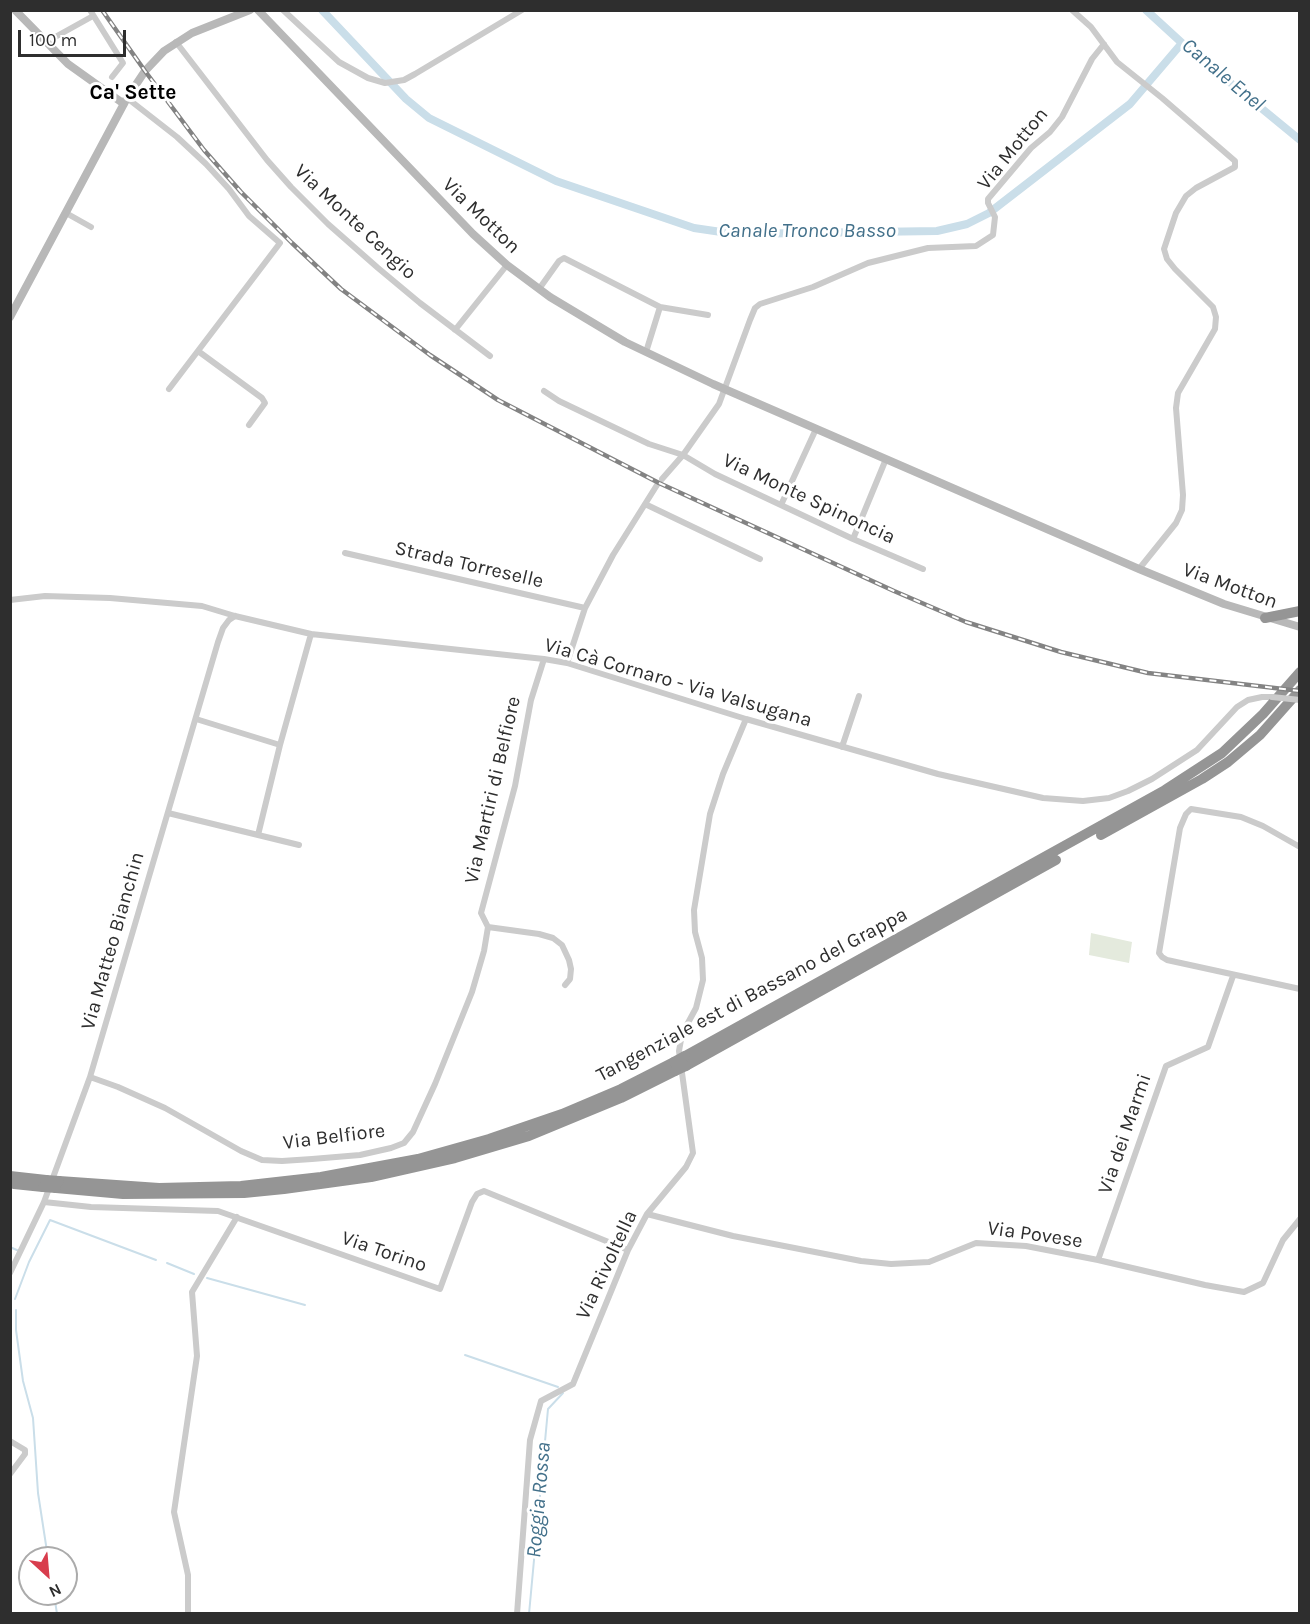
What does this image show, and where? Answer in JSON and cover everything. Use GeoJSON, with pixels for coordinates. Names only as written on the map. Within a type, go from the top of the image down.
{"type":"FeatureCollection","features":[{"type":"Feature","properties":{"kind":"highway"},"geometry":{"type":"LineString","coordinates":[[1265,618],[1299,610]]}},
{"type":"Feature","properties":{"kind":"highway","name":"Tangenziale est di Bassano del Grappa"},"geometry":{"type":"LineString","coordinates":[[905,939],[1165,790],[1222,753],[1263,714],[1299,672]]}},
{"type":"Feature","properties":{"kind":"highway","name":"Tangenziale est di Bassano del Grappa"},"geometry":{"type":"LineString","coordinates":[[10,1176],[123,1194],[244,1193],[371,1177],[455,1158],[530,1136],[621,1098],[905,939],[1215,771],[1260,735],[1299,690]]}},
{"type":"Feature","properties":{"kind":"highway","name":"Tangenziale est di Bassano del Grappa"},"geometry":{"type":"LineString","coordinates":[[10,1184],[44,1183]]}},
{"type":"Feature","properties":{"kind":"main road"},"geometry":{"type":"LineString","coordinates":[[15,10],[68,64],[125,101]]}},
{"type":"Feature","properties":{"kind":"main road"},"geometry":{"type":"LineString","coordinates":[[10,317],[125,101],[145,71],[176,42],[192,33],[250,10]]}},
{"type":"Feature","properties":{"kind":"main road","name":"Via Motton"},"geometry":{"type":"LineString","coordinates":[[258,10],[473,234],[507,265],[539,289],[625,342],[816,429],[1224,604],[1299,627]]}},
{"type":"Feature","properties":{"kind":"street"},"geometry":{"type":"LineString","coordinates":[[283,10],[339,62],[368,78],[385,83],[415,75],[522,10]]}},
{"type":"Feature","properties":{"kind":"street"},"geometry":{"type":"LineString","coordinates":[[1072,10],[1092,27],[1117,62],[1235,161],[1235,167],[1186,196],[1176,213],[1164,249],[1167,259],[1213,307],[1216,317],[1215,329],[1178,393],[1176,408],[1183,495],[1182,510],[1176,523],[1139,568]]}},
{"type":"Feature","properties":{"kind":"street"},"geometry":{"type":"LineString","coordinates":[[57,36],[91,13],[123,63],[112,78]]}},
{"type":"Feature","properties":{"kind":"street","name":"Via Monte Cengio"},"geometry":{"type":"LineString","coordinates":[[176,42],[291,188],[378,268],[490,356]]}},
{"type":"Feature","properties":{"kind":"street","name":"Via Motton"},"geometry":{"type":"LineString","coordinates":[[724,388],[755,308],[760,304],[813,287],[868,263],[928,248],[976,246],[993,235],[995,217],[988,199],[1031,148],[1050,132],[1062,117],[1092,58],[1104,44]]}},
{"type":"Feature","properties":{"kind":"street"},"geometry":{"type":"LineString","coordinates":[[125,101],[177,137],[229,189],[249,216],[280,243],[169,389]]}},
{"type":"Feature","properties":{"kind":"street"},"geometry":{"type":"LineString","coordinates":[[66,213],[91,227]]}},
{"type":"Feature","properties":{"kind":"street"},"geometry":{"type":"LineString","coordinates":[[539,289],[559,261],[564,258],[660,307],[708,315]]}},
{"type":"Feature","properties":{"kind":"street"},"geometry":{"type":"LineString","coordinates":[[455,330],[507,265]]}},
{"type":"Feature","properties":{"kind":"street"},"geometry":{"type":"LineString","coordinates":[[646,352],[660,307]]}},
{"type":"Feature","properties":{"kind":"street"},"geometry":{"type":"LineString","coordinates":[[198,351],[262,398],[265,403],[249,425]]}},
{"type":"Feature","properties":{"kind":"street"},"geometry":{"type":"LineString","coordinates":[[662,479],[683,455],[719,404],[724,388]]}},
{"type":"Feature","properties":{"kind":"street"},"geometry":{"type":"LineString","coordinates":[[544,391],[559,401],[649,444],[683,455]]}},
{"type":"Feature","properties":{"kind":"street"},"geometry":{"type":"LineString","coordinates":[[782,505],[816,429]]}},
{"type":"Feature","properties":{"kind":"street","name":"Via Monte Spinoncia"},"geometry":{"type":"LineString","coordinates":[[683,455],[715,474],[923,569]]}},
{"type":"Feature","properties":{"kind":"street"},"geometry":{"type":"LineString","coordinates":[[853,539],[886,459]]}},
{"type":"Feature","properties":{"kind":"street"},"geometry":{"type":"LineString","coordinates":[[567,663],[585,608],[613,555],[657,485]]}},
{"type":"Feature","properties":{"kind":"street"},"geometry":{"type":"LineString","coordinates":[[645,504],[760,559]]}},
{"type":"Feature","properties":{"kind":"street","name":"Strada Torreselle"},"geometry":{"type":"LineString","coordinates":[[345,553],[585,608]]}},
{"type":"Feature","properties":{"kind":"street","name":"Via Cà Cornaro - Via Valsugana"},"geometry":{"type":"LineString","coordinates":[[10,600],[45,596],[110,598],[202,606],[311,634],[567,663],[842,747],[979,784],[1043,798],[1083,801],[1119,795],[1152,779],[1197,750],[1238,707],[1248,700],[1262,697],[1299,700]]}},
{"type":"Feature","properties":{"kind":"street","name":"Via Matteo Bianchin"},"geometry":{"type":"LineString","coordinates":[[10,1273],[44,1202],[90,1077],[223,628],[228,620],[235,616]]}},
{"type":"Feature","properties":{"kind":"street"},"geometry":{"type":"LineString","coordinates":[[258,835],[311,634]]}},
{"type":"Feature","properties":{"kind":"street","name":"Via Martiri di Belfiore"},"geometry":{"type":"LineString","coordinates":[[488,927],[481,913],[512,796],[531,700],[544,659]]}},
{"type":"Feature","properties":{"kind":"street"},"geometry":{"type":"LineString","coordinates":[[842,747],[859,696]]}},
{"type":"Feature","properties":{"kind":"street"},"geometry":{"type":"LineString","coordinates":[[196,718],[280,745]]}},
{"type":"Feature","properties":{"kind":"street","name":"Via Rivoltella"},"geometry":{"type":"LineString","coordinates":[[517,1614],[530,1440],[541,1401],[573,1384],[628,1250],[647,1214],[686,1167],[693,1153],[679,1051],[682,1034],[696,1008],[703,980],[702,958],[695,932],[694,910],[710,814],[723,774],[746,719]]}},
{"type":"Feature","properties":{"kind":"street"},"geometry":{"type":"LineString","coordinates":[[1299,847],[1263,826],[1241,817],[1191,809],[1186,814],[1180,828],[1159,952],[1167,960],[1299,989]]}},
{"type":"Feature","properties":{"kind":"street"},"geometry":{"type":"LineString","coordinates":[[168,813],[299,845]]}},
{"type":"Feature","properties":{"kind":"street"},"geometry":{"type":"LineString","coordinates":[[488,927],[553,938],[562,945],[569,960],[570,979],[565,985]]}},
{"type":"Feature","properties":{"kind":"street","name":"Via Belfiore"},"geometry":{"type":"LineString","coordinates":[[90,1077],[165,1108],[241,1151],[262,1160],[282,1161],[360,1155],[391,1148],[404,1143],[413,1132],[431,1093],[472,992],[484,951],[488,927]]}},
{"type":"Feature","properties":{"kind":"street","name":"Via dei Marmi"},"geometry":{"type":"LineString","coordinates":[[1098,1260],[1166,1066],[1208,1047],[1233,976]]}},
{"type":"Feature","properties":{"kind":"street","name":"Via Torino"},"geometry":{"type":"LineString","coordinates":[[44,1202],[147,1210],[218,1211],[440,1289],[472,1203],[477,1194],[484,1191],[628,1250]]}},
{"type":"Feature","properties":{"kind":"street","name":"Via Povese"},"geometry":{"type":"LineString","coordinates":[[647,1214],[733,1236],[861,1261],[891,1264],[928,1262],[976,1243],[1026,1246],[1244,1292],[1263,1283],[1283,1240],[1299,1219]]}},
{"type":"Feature","properties":{"kind":"street"},"geometry":{"type":"LineString","coordinates":[[188,1614],[188,1575],[174,1512],[197,1356],[192,1292],[237,1216]]}},
{"type":"Feature","properties":{"kind":"street"},"geometry":{"type":"LineString","coordinates":[[10,1441],[25,1450],[25,1454],[10,1474]]}},
{"type":"Feature","properties":{"kind":"shaded area"},"geometry":{"type":"Polygon","coordinates":[[[1091,933],[1132,942],[1129,963],[1089,955],[1091,933]]]}},
{"type":"Feature","properties":{"kind":"waterway","name":"Canale Tronco Basso"},"geometry":{"type":"LineString","coordinates":[[322,10],[406,99],[429,118],[556,181],[694,228],[735,234],[937,231],[967,224],[989,213],[1130,104],[1182,43]]}},
{"type":"Feature","properties":{"kind":"waterway","name":"Canale Enel"},"geometry":{"type":"LineString","coordinates":[[1146,10],[1182,43],[1300,140]]}},
{"type":"Feature","properties":{"kind":"waterway","name":"Roggia Rossa"},"geometry":{"type":"LineString","coordinates":[[15,1299],[29,1262],[50,1220],[156,1260]]}},
{"type":"Feature","properties":{"kind":"waterway","name":"Roggia Rossa"},"geometry":{"type":"LineString","coordinates":[[10,1247],[19,1251]]}},
{"type":"Feature","properties":{"kind":"waterway","name":"Roggia Rossa"},"geometry":{"type":"LineString","coordinates":[[167,1263],[194,1274]]}},
{"type":"Feature","properties":{"kind":"waterway","name":"Roggia Rossa"},"geometry":{"type":"LineString","coordinates":[[207,1278],[305,1305]]}},
{"type":"Feature","properties":{"kind":"waterway"},"geometry":{"type":"LineString","coordinates":[[16,1310],[16,1330],[23,1381],[33,1418],[38,1493],[46,1546]]}},
{"type":"Feature","properties":{"kind":"waterway","name":"Roggia Rossa"},"geometry":{"type":"LineString","coordinates":[[465,1355],[558,1387]]}},
{"type":"Feature","properties":{"kind":"waterway","name":"Roggia Rossa"},"geometry":{"type":"LineString","coordinates":[[529,1614],[548,1409],[563,1393]]}},
{"type":"Feature","properties":{"kind":"waterway"},"geometry":{"type":"LineString","coordinates":[[56,1606],[57,1614]]}},
{"type":"Feature","properties":{"kind":"railway"},"geometry":{"type":"LineString","coordinates":[[102,10],[204,150],[241,192],[292,243],[341,289],[430,355],[498,400],[659,483],[966,622],[1061,652],[1148,673],[1300,691]]}},
{"type":"Feature","properties":{"kind":"district","name":"Ca' Sette"},"geometry":{"type":"Point","coordinates":[133,93]}}]}
